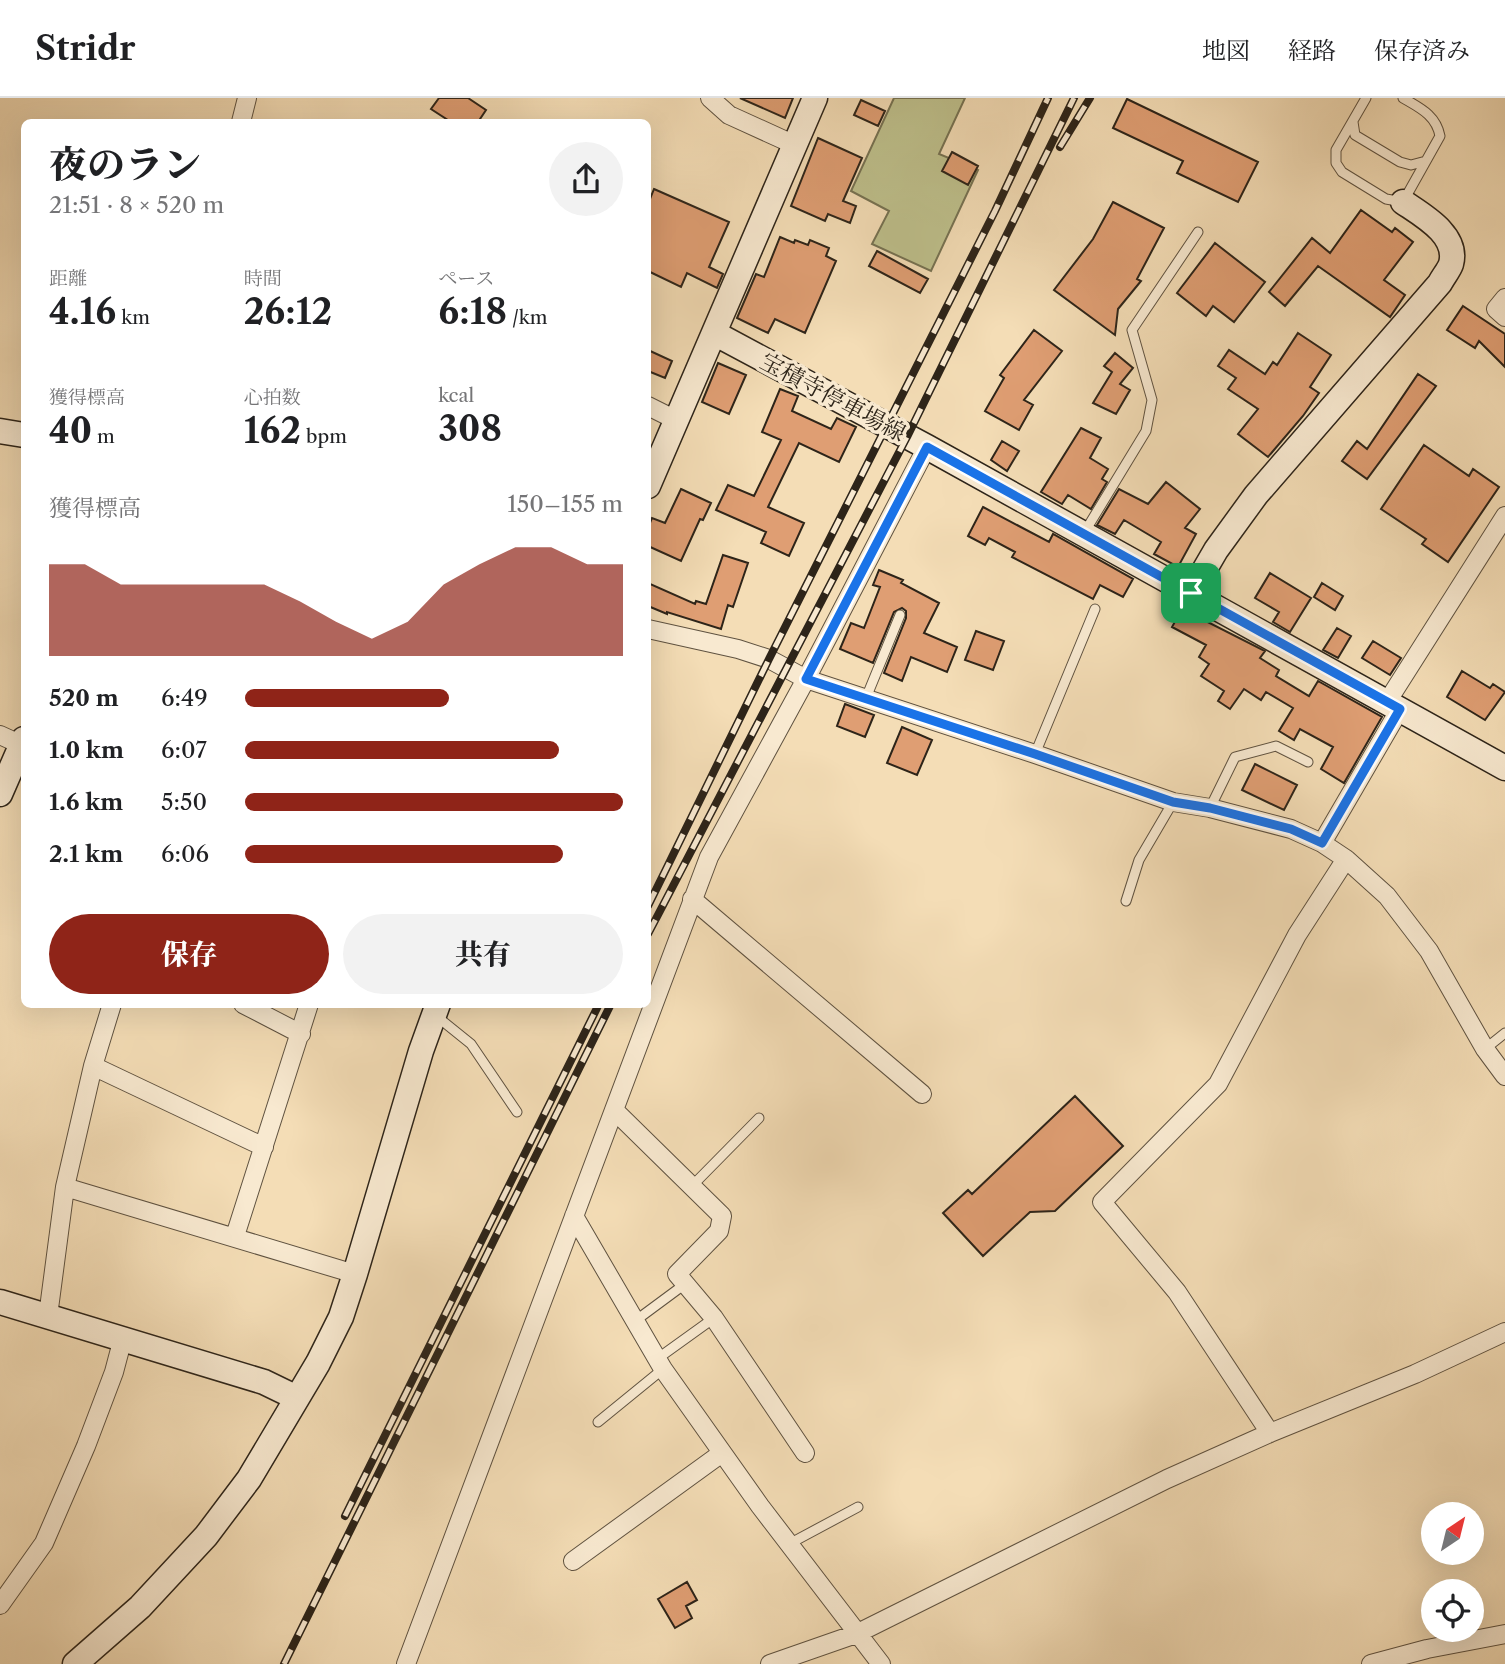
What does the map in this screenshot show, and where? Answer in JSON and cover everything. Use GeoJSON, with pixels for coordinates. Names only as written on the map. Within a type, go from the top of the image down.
{"type":"FeatureCollection","features":[{"type":"Feature","properties":{"kind":"street"},"geometry":{"type":"LineString","coordinates":[[242,119],[247,98]]}},
{"type":"Feature","properties":{"kind":"street"},"geometry":{"type":"LineString","coordinates":[[710,98],[729,115],[794,145]]}},
{"type":"Feature","properties":{"kind":"street"},"geometry":{"type":"LineString","coordinates":[[651,479],[815,98]]}},
{"type":"Feature","properties":{"kind":"street"},"geometry":{"type":"LineString","coordinates":[[1191,593],[1216,550],[1256,495],[1440,283],[1452,263],[1449,243],[1436,225],[1403,202]]}},
{"type":"Feature","properties":{"kind":"street"},"geometry":{"type":"LineString","coordinates":[[1505,298],[1496,309],[1505,317]]}},
{"type":"Feature","properties":{"kind":"street","name":"宝積寺停車場線"},"geometry":{"type":"LineString","coordinates":[[714,333],[1084,533],[1505,768]]}},
{"type":"Feature","properties":{"kind":"street"},"geometry":{"type":"LineString","coordinates":[[651,408],[676,420]]}},
{"type":"Feature","properties":{"kind":"street"},"geometry":{"type":"LineString","coordinates":[[0,431],[21,434]]}},
{"type":"Feature","properties":{"kind":"street"},"geometry":{"type":"LineString","coordinates":[[406,1664],[709,857],[927,447]]}},
{"type":"Feature","properties":{"kind":"street"},"geometry":{"type":"LineString","coordinates":[[1322,843],[1393,706],[1505,516]]}},
{"type":"Feature","properties":{"kind":"street"},"geometry":{"type":"LineString","coordinates":[[651,630],[748,652],[769,659],[806,679],[1173,802],[1210,808],[1291,829],[1322,843],[1346,859],[1387,896],[1429,951],[1485,1049],[1505,1076]]}},
{"type":"Feature","properties":{"kind":"street"},"geometry":{"type":"LineString","coordinates":[[0,794],[18,741]]}},
{"type":"Feature","properties":{"kind":"street"},"geometry":{"type":"LineString","coordinates":[[1270,1433],[1177,1292],[1102,1202],[1218,1084],[1297,934],[1346,859]]}},
{"type":"Feature","properties":{"kind":"street"},"geometry":{"type":"LineString","coordinates":[[692,899],[922,1094]]}},
{"type":"Feature","properties":{"kind":"street"},"geometry":{"type":"LineString","coordinates":[[48,1316],[65,1187],[93,1066],[111,1008]]}},
{"type":"Feature","properties":{"kind":"street"},"geometry":{"type":"LineString","coordinates":[[251,1008],[301,1034]]}},
{"type":"Feature","properties":{"kind":"street"},"geometry":{"type":"LineString","coordinates":[[235,1236],[308,1008]]}},
{"type":"Feature","properties":{"kind":"street"},"geometry":{"type":"LineString","coordinates":[[75,1664],[140,1607],[206,1536],[249,1479],[341,1317],[421,1051],[431,1008]]}},
{"type":"Feature","properties":{"kind":"street"},"geometry":{"type":"LineString","coordinates":[[93,1066],[264,1147]]}},
{"type":"Feature","properties":{"kind":"street"},"geometry":{"type":"LineString","coordinates":[[614,1110],[722,1216],[719,1231],[677,1274],[713,1318],[805,1453]]}},
{"type":"Feature","properties":{"kind":"street"},"geometry":{"type":"LineString","coordinates":[[65,1187],[355,1274]]}},
{"type":"Feature","properties":{"kind":"street"},"geometry":{"type":"LineString","coordinates":[[573,1216],[660,1364],[789,1544],[881,1664]]}},
{"type":"Feature","properties":{"kind":"street"},"geometry":{"type":"LineString","coordinates":[[0,1302],[264,1382],[297,1398]]}},
{"type":"Feature","properties":{"kind":"street"},"geometry":{"type":"LineString","coordinates":[[773,1664],[856,1634],[1167,1479],[1270,1433],[1415,1374],[1505,1332]]}},
{"type":"Feature","properties":{"kind":"street"},"geometry":{"type":"LineString","coordinates":[[0,1605],[44,1543],[86,1446],[114,1372],[123,1338]]}},
{"type":"Feature","properties":{"kind":"street"},"geometry":{"type":"LineString","coordinates":[[573,1560],[722,1453]]}},
{"type":"Feature","properties":{"kind":"street"},"geometry":{"type":"LineString","coordinates":[[1371,1664],[1427,1649],[1505,1634]]}},
{"type":"Feature","properties":{"kind":"lane"},"geometry":{"type":"LineString","coordinates":[[1366,98],[1336,150],[1336,163],[1342,172],[1386,199],[1403,202],[1440,136],[1438,124],[1430,115],[1403,98]]}},
{"type":"Feature","properties":{"kind":"lane"},"geometry":{"type":"LineString","coordinates":[[1353,121],[1355,135],[1399,162],[1411,164],[1426,161]]}},
{"type":"Feature","properties":{"kind":"lane"},"geometry":{"type":"LineString","coordinates":[[1084,533],[1146,431],[1152,400],[1132,330],[1198,232]]}},
{"type":"Feature","properties":{"kind":"lane"},"geometry":{"type":"LineString","coordinates":[[1035,754],[1095,609]]}},
{"type":"Feature","properties":{"kind":"lane"},"geometry":{"type":"LineString","coordinates":[[866,698],[900,615]]}},
{"type":"Feature","properties":{"kind":"lane"},"geometry":{"type":"LineString","coordinates":[[1210,808],[1235,757],[1276,746],[1308,762]]}},
{"type":"Feature","properties":{"kind":"lane"},"geometry":{"type":"LineString","coordinates":[[1126,901],[1139,860],[1173,802]]}},
{"type":"Feature","properties":{"kind":"lane"},"geometry":{"type":"LineString","coordinates":[[431,1008],[471,1044],[517,1112]]}},
{"type":"Feature","properties":{"kind":"lane"},"geometry":{"type":"LineString","coordinates":[[1485,1049],[1505,1033]]}},
{"type":"Feature","properties":{"kind":"lane"},"geometry":{"type":"LineString","coordinates":[[692,1186],[759,1118]]}},
{"type":"Feature","properties":{"kind":"lane"},"geometry":{"type":"LineString","coordinates":[[635,1321],[685,1284]]}},
{"type":"Feature","properties":{"kind":"lane"},"geometry":{"type":"LineString","coordinates":[[598,1422],[713,1318]]}},
{"type":"Feature","properties":{"kind":"lane"},"geometry":{"type":"LineString","coordinates":[[789,1544],[858,1507]]}},
{"type":"Feature","properties":{"kind":"green space"},"geometry":{"type":"Polygon","coordinates":[[[894,98],[965,98],[939,154],[978,170],[931,271],[872,244],[889,211],[851,191],[894,98]]]}},
{"type":"Feature","properties":{"kind":"building"},"geometry":{"type":"Polygon","coordinates":[[[439,98],[468,98],[486,110],[480,119],[446,119],[431,109],[439,98]]]}},
{"type":"Feature","properties":{"kind":"building"},"geometry":{"type":"Polygon","coordinates":[[[740,98],[793,98],[785,118],[740,98]]]}},
{"type":"Feature","properties":{"kind":"building"},"geometry":{"type":"Polygon","coordinates":[[[1127,99],[1258,162],[1238,202],[1177,173],[1183,161],[1113,128],[1127,99]]]}},
{"type":"Feature","properties":{"kind":"building"},"geometry":{"type":"Polygon","coordinates":[[[861,100],[885,111],[878,126],[854,115],[861,100]]]}},
{"type":"Feature","properties":{"kind":"building"},"geometry":{"type":"Polygon","coordinates":[[[818,138],[862,158],[843,201],[856,206],[850,223],[828,214],[825,221],[791,206],[818,138]]]}},
{"type":"Feature","properties":{"kind":"building"},"geometry":{"type":"Polygon","coordinates":[[[952,152],[978,166],[968,185],[942,171],[952,152]]]}},
{"type":"Feature","properties":{"kind":"building"},"geometry":{"type":"Polygon","coordinates":[[[654,189],[729,222],[709,267],[723,274],[717,288],[687,273],[681,287],[651,272],[651,196],[654,189]]]}},
{"type":"Feature","properties":{"kind":"building"},"geometry":{"type":"Polygon","coordinates":[[[1113,202],[1164,228],[1137,279],[1141,281],[1118,309],[1115,335],[1054,290],[1093,239],[1113,202]]]}},
{"type":"Feature","properties":{"kind":"building"},"geometry":{"type":"Polygon","coordinates":[[[1361,210],[1392,232],[1395,228],[1413,242],[1384,280],[1405,295],[1390,317],[1318,266],[1285,306],[1269,292],[1312,238],[1330,253],[1361,210]]]}},
{"type":"Feature","properties":{"kind":"building"},"geometry":{"type":"Polygon","coordinates":[[[780,237],[808,245],[810,240],[829,248],[826,256],[836,261],[805,333],[775,319],[768,333],[737,318],[756,274],[764,277],[780,237]]]}},
{"type":"Feature","properties":{"kind":"building"},"geometry":{"type":"Polygon","coordinates":[[[1215,243],[1265,282],[1234,322],[1213,306],[1206,316],[1177,293],[1215,243]]]}},
{"type":"Feature","properties":{"kind":"building"},"geometry":{"type":"Polygon","coordinates":[[[877,251],[928,279],[920,293],[869,266],[877,251]]]}},
{"type":"Feature","properties":{"kind":"building"},"geometry":{"type":"Polygon","coordinates":[[[1463,306],[1505,334],[1505,367],[1479,341],[1475,348],[1447,330],[1463,306]]]}},
{"type":"Feature","properties":{"kind":"building"},"geometry":{"type":"Polygon","coordinates":[[[1034,330],[1062,351],[1024,400],[1033,405],[1019,430],[985,411],[1004,378],[1000,375],[1034,330]]]}},
{"type":"Feature","properties":{"kind":"building"},"geometry":{"type":"Polygon","coordinates":[[[1298,333],[1331,355],[1310,387],[1319,393],[1268,457],[1238,434],[1258,409],[1228,389],[1236,378],[1218,366],[1229,350],[1265,374],[1273,362],[1277,365],[1298,333]]]}},
{"type":"Feature","properties":{"kind":"building"},"geometry":{"type":"Polygon","coordinates":[[[651,351],[672,361],[665,378],[651,372],[651,351]]]}},
{"type":"Feature","properties":{"kind":"building"},"geometry":{"type":"Polygon","coordinates":[[[1115,353],[1133,368],[1120,384],[1130,390],[1116,414],[1093,403],[1112,372],[1104,366],[1115,353]]]}},
{"type":"Feature","properties":{"kind":"building"},"geometry":{"type":"Polygon","coordinates":[[[718,363],[746,375],[729,414],[702,402],[718,363]]]}},
{"type":"Feature","properties":{"kind":"building"},"geometry":{"type":"Polygon","coordinates":[[[1418,374],[1436,386],[1367,479],[1342,461],[1357,441],[1367,449],[1418,374]]]}},
{"type":"Feature","properties":{"kind":"building"},"geometry":{"type":"Polygon","coordinates":[[[780,389],[798,396],[792,411],[831,429],[837,418],[856,427],[839,462],[799,443],[768,507],[804,523],[789,556],[761,543],[766,532],[716,510],[728,485],[754,496],[781,440],[762,432],[780,389]]]}},
{"type":"Feature","properties":{"kind":"building"},"geometry":{"type":"Polygon","coordinates":[[[1081,428],[1101,438],[1090,458],[1108,469],[1102,479],[1107,482],[1091,509],[1068,495],[1062,504],[1041,492],[1081,428]]]}},
{"type":"Feature","properties":{"kind":"building"},"geometry":{"type":"Polygon","coordinates":[[[1002,441],[1019,451],[1007,471],[991,460],[1002,441]]]}},
{"type":"Feature","properties":{"kind":"building"},"geometry":{"type":"Polygon","coordinates":[[[1424,445],[1469,476],[1473,469],[1499,487],[1448,562],[1422,544],[1426,539],[1381,509],[1424,445]]]}},
{"type":"Feature","properties":{"kind":"building"},"geometry":{"type":"Polygon","coordinates":[[[1166,482],[1200,509],[1185,528],[1196,534],[1178,567],[1154,554],[1161,542],[1124,520],[1115,534],[1097,525],[1119,489],[1148,504],[1166,482]]]}},
{"type":"Feature","properties":{"kind":"building"},"geometry":{"type":"Polygon","coordinates":[[[681,489],[711,503],[703,520],[700,519],[681,561],[651,547],[652,518],[665,523],[681,489]]]}},
{"type":"Feature","properties":{"kind":"building"},"geometry":{"type":"Polygon","coordinates":[[[983,507],[1049,542],[1053,534],[1133,579],[1123,597],[1100,585],[1093,599],[1012,557],[1015,552],[989,538],[985,545],[968,536],[983,507]]]}},
{"type":"Feature","properties":{"kind":"building"},"geometry":{"type":"Polygon","coordinates":[[[723,555],[748,563],[733,607],[728,605],[721,629],[651,607],[651,584],[695,604],[696,601],[706,604],[723,555]]]}},
{"type":"Feature","properties":{"kind":"building"},"geometry":{"type":"Polygon","coordinates":[[[879,570],[903,580],[901,583],[939,603],[924,633],[957,647],[947,672],[911,657],[902,681],[884,673],[906,618],[906,611],[902,608],[894,612],[873,663],[840,649],[851,623],[864,628],[880,587],[873,585],[879,570]]]}},
{"type":"Feature","properties":{"kind":"building"},"geometry":{"type":"Polygon","coordinates":[[[1270,573],[1311,598],[1290,632],[1273,622],[1279,612],[1255,598],[1270,573]]]}},
{"type":"Feature","properties":{"kind":"building"},"geometry":{"type":"Polygon","coordinates":[[[1322,583],[1343,596],[1335,610],[1314,597],[1322,583]]]}},
{"type":"Feature","properties":{"kind":"building"},"geometry":{"type":"Polygon","coordinates":[[[1182,609],[1265,651],[1260,658],[1279,670],[1276,676],[1309,696],[1318,681],[1382,717],[1344,783],[1321,769],[1333,747],[1300,729],[1294,740],[1279,731],[1293,708],[1266,692],[1261,700],[1244,689],[1230,709],[1218,701],[1224,691],[1201,676],[1209,664],[1199,657],[1206,645],[1172,627],[1182,609]]]}},
{"type":"Feature","properties":{"kind":"building"},"geometry":{"type":"Polygon","coordinates":[[[1337,628],[1351,636],[1338,658],[1323,650],[1337,628]]]}},
{"type":"Feature","properties":{"kind":"building"},"geometry":{"type":"Polygon","coordinates":[[[976,631],[1004,641],[993,670],[965,660],[976,631]]]}},
{"type":"Feature","properties":{"kind":"building"},"geometry":{"type":"Polygon","coordinates":[[[1373,641],[1401,658],[1390,675],[1362,658],[1373,641]]]}},
{"type":"Feature","properties":{"kind":"building"},"geometry":{"type":"Polygon","coordinates":[[[1462,671],[1490,688],[1493,684],[1505,692],[1485,720],[1447,697],[1462,671]]]}},
{"type":"Feature","properties":{"kind":"building"},"geometry":{"type":"Polygon","coordinates":[[[845,704],[874,715],[865,737],[837,726],[845,704]]]}},
{"type":"Feature","properties":{"kind":"building"},"geometry":{"type":"Polygon","coordinates":[[[902,727],[932,740],[917,775],[887,763],[902,727]]]}},
{"type":"Feature","properties":{"kind":"building"},"geometry":{"type":"Polygon","coordinates":[[[1255,764],[1297,785],[1284,810],[1242,790],[1255,764]]]}},
{"type":"Feature","properties":{"kind":"building"},"geometry":{"type":"Polygon","coordinates":[[[1075,1096],[1123,1146],[1055,1211],[1030,1212],[983,1256],[943,1213],[968,1190],[972,1194],[1075,1096]]]}},
{"type":"Feature","properties":{"kind":"building"},"geometry":{"type":"Polygon","coordinates":[[[687,1582],[697,1600],[686,1606],[692,1618],[675,1628],[658,1599],[687,1582]]]}},
{"type":"Feature","properties":{"kind":"railway"},"geometry":{"type":"LineString","coordinates":[[651,900],[995,211],[1048,98]]}},
{"type":"Feature","properties":{"kind":"railway"},"geometry":{"type":"LineString","coordinates":[[651,928],[907,437],[1074,98]]}},
{"type":"Feature","properties":{"kind":"railway"},"geometry":{"type":"LineString","coordinates":[[1060,147],[1090,98]]}},
{"type":"Feature","properties":{"kind":"railway"},"geometry":{"type":"LineString","coordinates":[[345,1516],[597,1008]]}},
{"type":"Feature","properties":{"kind":"railway"},"geometry":{"type":"LineString","coordinates":[[284,1664],[609,1008]]}},
{"type":"Feature","properties":{"kind":"route"},"geometry":{"type":"LineString","coordinates":[[927,447],[1191,593],[1400,709],[1322,843],[1291,829],[1210,808],[1173,802],[806,679],[927,447]]}}]}
